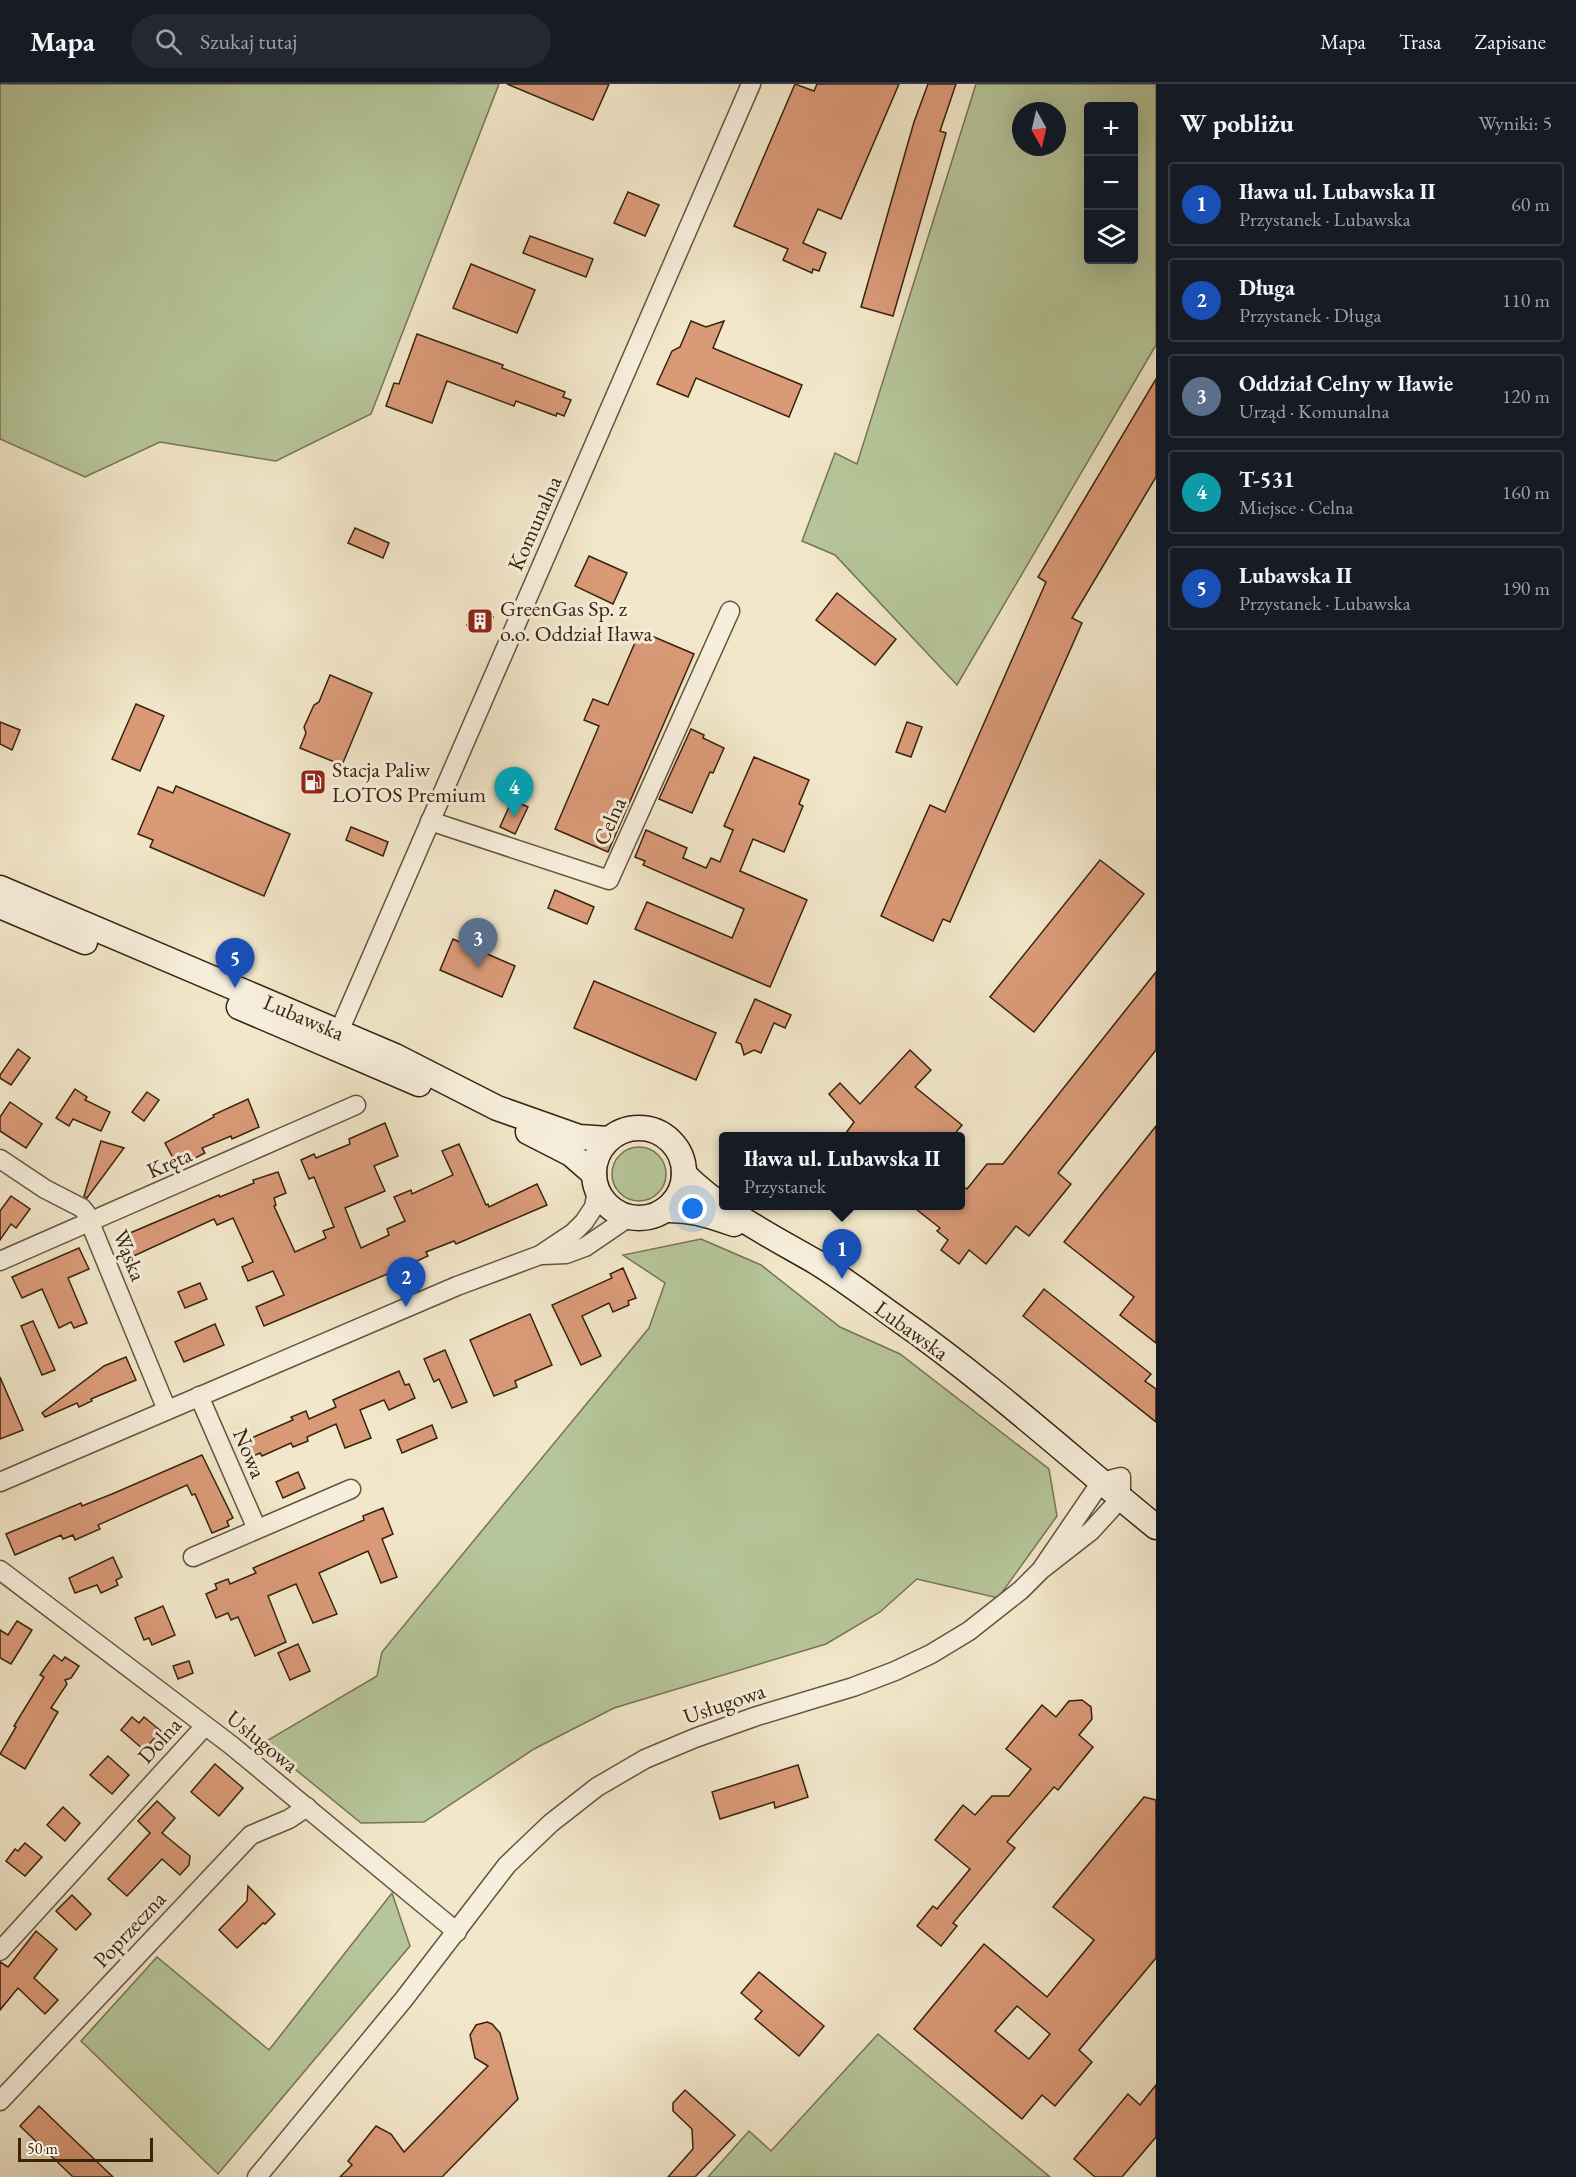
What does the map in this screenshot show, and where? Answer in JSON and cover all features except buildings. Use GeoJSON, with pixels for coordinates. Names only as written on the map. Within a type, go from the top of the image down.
{"type":"FeatureCollection","features":[{"type":"Feature","properties":{"kind":"main road","name":"Lubawska"},"geometry":{"type":"LineString","coordinates":[[0,888],[335,1039],[514,1125],[571,1154],[595,1182]]}},
{"type":"Feature","properties":{"kind":"main road","name":"Lubawska"},"geometry":{"type":"LineString","coordinates":[[0,906],[335,1039],[395,1056],[497,1108],[579,1137],[609,1139]]}},
{"type":"Feature","properties":{"kind":"main road"},"geometry":{"type":"LineString","coordinates":[[645,1128],[668,1138],[677,1148],[684,1174],[679,1194],[673,1203],[654,1216],[642,1218],[629,1218],[610,1208],[595,1182],[598,1155],[609,1139],[620,1132],[632,1129],[645,1128]]}},
{"type":"Feature","properties":{"kind":"main road","name":"Lubawska"},"geometry":{"type":"LineString","coordinates":[[684,1174],[719,1203]]}},
{"type":"Feature","properties":{"kind":"main road","name":"Lubawska"},"geometry":{"type":"LineString","coordinates":[[665,1210],[703,1213],[776,1239]]}},
{"type":"Feature","properties":{"kind":"main road","name":"Lubawska"},"geometry":{"type":"LineString","coordinates":[[730,1210],[818,1263],[921,1334],[1114,1486],[1156,1527]]}},
{"type":"Feature","properties":{"kind":"main road","name":"Lubawska"},"geometry":{"type":"LineString","coordinates":[[1114,1486],[1156,1506]]}},
{"type":"Feature","properties":{"kind":"street","name":"Komunalna"},"geometry":{"type":"LineString","coordinates":[[335,1039],[751,84]]}},
{"type":"Feature","properties":{"kind":"street","name":"Celna"},"geometry":{"type":"LineString","coordinates":[[430,821],[609,880],[730,611]]}},
{"type":"Feature","properties":{"kind":"street","name":"Kręta"},"geometry":{"type":"LineString","coordinates":[[0,1261],[356,1105]]}},
{"type":"Feature","properties":{"kind":"street","name":"Wąska"},"geometry":{"type":"LineString","coordinates":[[0,1159],[45,1189],[82,1208],[91,1222],[167,1410]]}},
{"type":"Feature","properties":{"kind":"street"},"geometry":{"type":"LineString","coordinates":[[0,1482],[457,1286],[540,1255],[573,1233],[584,1222],[594,1207],[595,1182]]}},
{"type":"Feature","properties":{"kind":"street"},"geometry":{"type":"LineString","coordinates":[[540,1255],[566,1254],[585,1247],[629,1218]]}},
{"type":"Feature","properties":{"kind":"street","name":"Nowa"},"geometry":{"type":"LineString","coordinates":[[199,1396],[257,1529]]}},
{"type":"Feature","properties":{"kind":"street","name":"Usługowa"},"geometry":{"type":"LineString","coordinates":[[1041,1570],[1091,1531],[1114,1486]]}},
{"type":"Feature","properties":{"kind":"street","name":"Usługowa"},"geometry":{"type":"LineString","coordinates":[[257,2177],[457,1932],[507,1865],[551,1823],[597,1787],[645,1759],[757,1716],[852,1687],[895,1671],[931,1654],[969,1631],[1021,1590],[1114,1486]]}},
{"type":"Feature","properties":{"kind":"street"},"geometry":{"type":"LineString","coordinates":[[194,1557],[351,1489]]}},
{"type":"Feature","properties":{"kind":"street","name":"Dolna"},"geometry":{"type":"LineString","coordinates":[[0,1570],[205,1726],[0,1951]]}},
{"type":"Feature","properties":{"kind":"street","name":"Usługowa"},"geometry":{"type":"LineString","coordinates":[[205,1726],[457,1932]]}},
{"type":"Feature","properties":{"kind":"street","name":"Poprzeczna"},"geometry":{"type":"LineString","coordinates":[[0,2101],[251,1835],[289,1819],[307,1808]]}},
{"type":"Feature","properties":{"kind":"green space"},"geometry":{"type":"Polygon","coordinates":[[[0,84],[499,84],[371,414],[276,461],[160,442],[85,477],[0,439],[0,84]]]}},
{"type":"Feature","properties":{"kind":"green space"},"geometry":{"type":"Polygon","coordinates":[[[976,84],[1156,84],[1156,345],[957,685],[835,555],[802,541],[835,453],[857,464],[976,84]]]}},
{"type":"Feature","properties":{"kind":"green space"},"geometry":{"type":"Polygon","coordinates":[[[639,1147],[649,1149],[658,1155],[664,1164],[666,1174],[664,1184],[658,1193],[649,1199],[639,1201],[629,1199],[620,1193],[614,1184],[612,1174],[614,1164],[620,1155],[629,1149],[639,1147]]]}},
{"type":"Feature","properties":{"kind":"green space"},"geometry":{"type":"Polygon","coordinates":[[[701,1239],[761,1265],[840,1327],[900,1354],[1049,1469],[1057,1516],[998,1598],[917,1579],[880,1612],[826,1644],[614,1708],[534,1749],[424,1822],[361,1823],[263,1743],[377,1676],[382,1652],[649,1328],[665,1283],[623,1255],[701,1239]]]}},
{"type":"Feature","properties":{"kind":"green space"},"geometry":{"type":"Polygon","coordinates":[[[392,1893],[410,1946],[218,2174],[81,2041],[157,1957],[269,2050],[392,1893]]]}},
{"type":"Feature","properties":{"kind":"green space"},"geometry":{"type":"Polygon","coordinates":[[[878,2034],[1050,2177],[708,2177],[749,2131],[771,2151],[878,2034]]]}},
{"type":"Feature","properties":{"kind":"place","name":"GreenGas Sp. z o.o. Oddział Iława"},"geometry":{"type":"Point","coordinates":[480,621]}},
{"type":"Feature","properties":{"kind":"place","name":"Stacja Paliw LOTOS Premium"},"geometry":{"type":"Point","coordinates":[313,782]}},
{"type":"Feature","properties":{"kind":"place","name":"T-531"},"geometry":{"type":"Point","coordinates":[514,817]}},
{"type":"Feature","properties":{"kind":"place","name":"Oddział Celny w Iławie"},"geometry":{"type":"Point","coordinates":[478,968]}},
{"type":"Feature","properties":{"kind":"place","name":"Lubawska II"},"geometry":{"type":"Point","coordinates":[235,988]}},
{"type":"Feature","properties":{"kind":"place","name":"Iława ul. Lubawska II"},"geometry":{"type":"Point","coordinates":[842,1279]}},
{"type":"Feature","properties":{"kind":"place","name":"Długa"},"geometry":{"type":"Point","coordinates":[406,1307]}}]}
